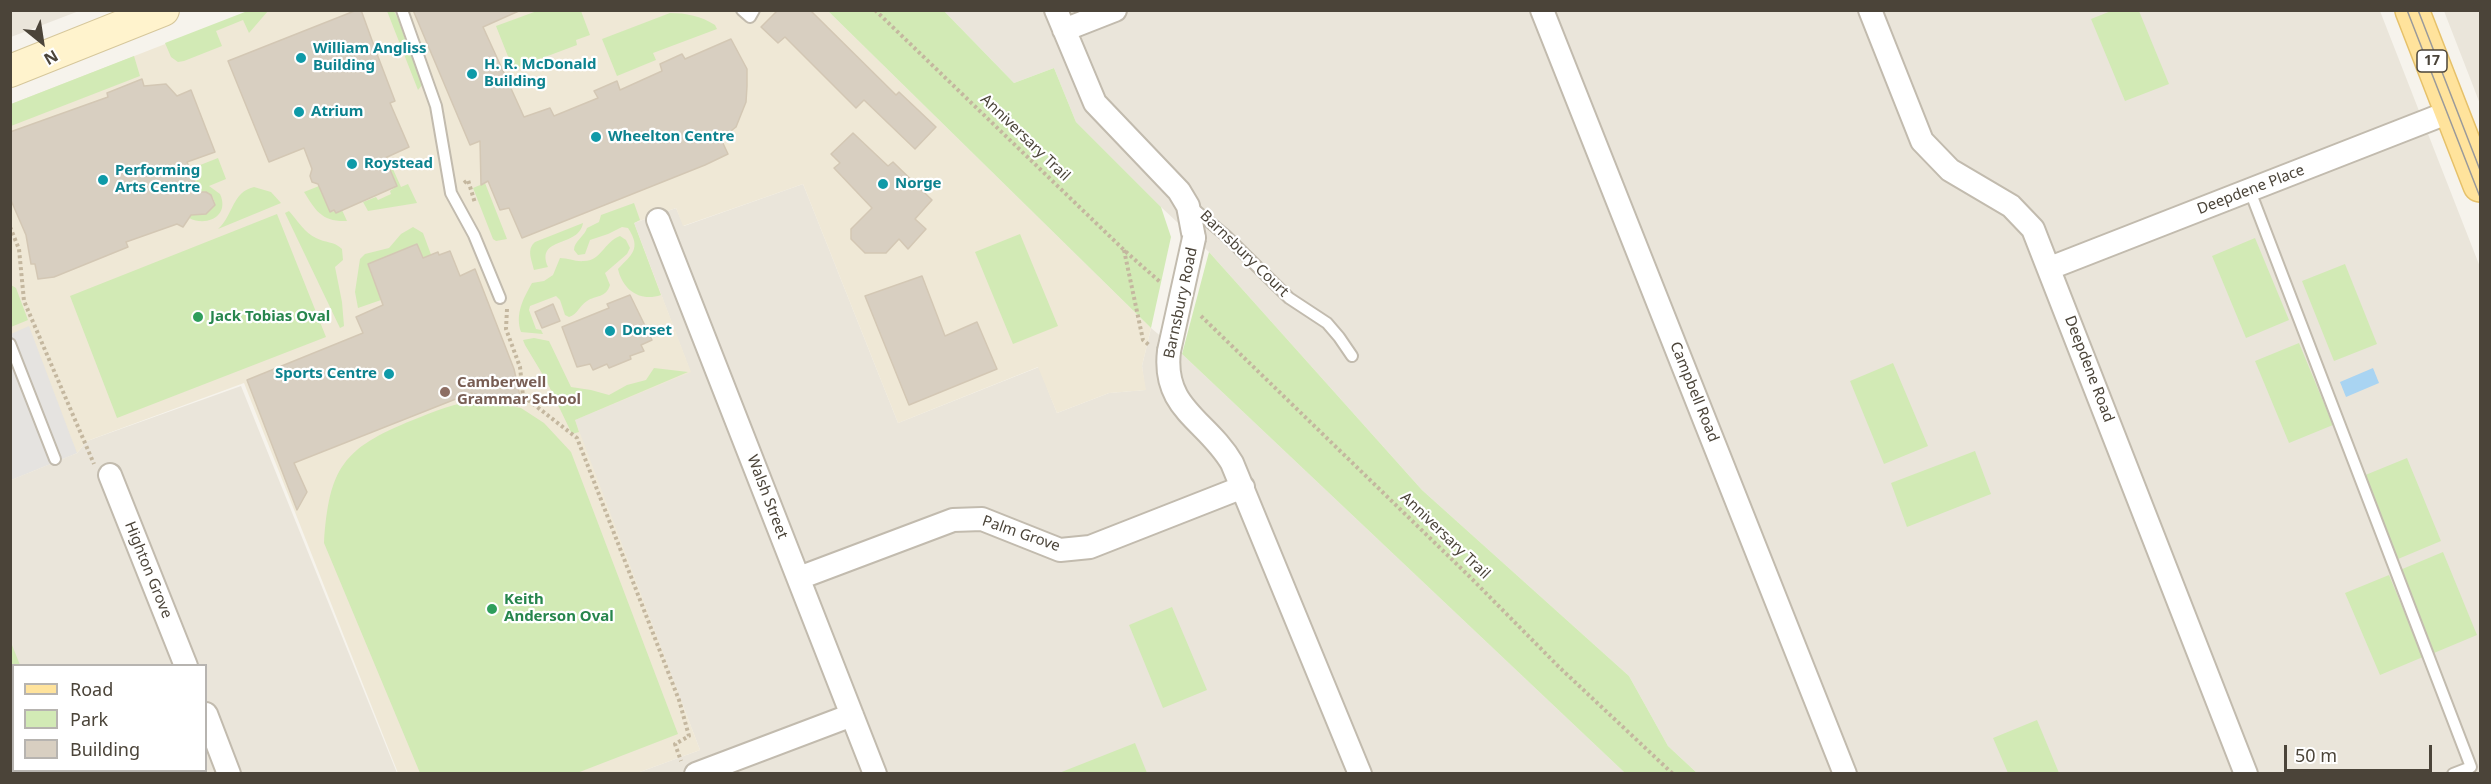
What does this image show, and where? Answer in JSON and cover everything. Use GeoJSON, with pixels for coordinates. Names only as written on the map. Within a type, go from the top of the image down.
{"type":"FeatureCollection","features":[{"type":"Feature","properties":{"kind":"main road"},"geometry":{"type":"LineString","coordinates":[[10,71],[163,10]]}},
{"type":"Feature","properties":{"kind":"main road","name":"17"},"geometry":{"type":"LineString","coordinates":[[2412,10],[2481,185]]}},
{"type":"Feature","properties":{"kind":"street"},"geometry":{"type":"LineString","coordinates":[[1060,20],[1115,10]]}},
{"type":"Feature","properties":{"kind":"street","name":"Campbell Road"},"geometry":{"type":"LineString","coordinates":[[1542,10],[1845,774]]}},
{"type":"Feature","properties":{"kind":"street","name":"Deepdene Road"},"geometry":{"type":"LineString","coordinates":[[1870,10],[1922,141],[1950,170],[2011,206],[2033,229],[2246,774]]}},
{"type":"Feature","properties":{"kind":"street","name":"Barnsbury Road"},"geometry":{"type":"LineString","coordinates":[[1060,20],[1090,94],[1100,111],[1169,180],[1186,202],[1194,238],[1169,351],[1169,380],[1176,398],[1222,449],[1243,487],[1360,774]]}},
{"type":"Feature","properties":{"kind":"street","name":"Deepdene Place"},"geometry":{"type":"LineString","coordinates":[[2050,268],[2452,111]]}},
{"type":"Feature","properties":{"kind":"street","name":"Walsh Street"},"geometry":{"type":"LineString","coordinates":[[658,220],[875,774]]}},
{"type":"Feature","properties":{"kind":"street","name":"Highton Grove"},"geometry":{"type":"LineString","coordinates":[[110,475],[185,664]]}},
{"type":"Feature","properties":{"kind":"street","name":"Palm Grove"},"geometry":{"type":"LineString","coordinates":[[799,578],[953,520],[981,519],[1060,550],[1090,547],[1243,487]]}},
{"type":"Feature","properties":{"kind":"street"},"geometry":{"type":"LineString","coordinates":[[689,769],[852,714]]}},
{"type":"Feature","properties":{"kind":"street"},"geometry":{"type":"LineString","coordinates":[[207,716],[230,774]]}},
{"type":"Feature","properties":{"kind":"lane"},"geometry":{"type":"LineString","coordinates":[[402,10],[436,106],[451,194],[474,235],[504,302]]}},
{"type":"Feature","properties":{"kind":"lane"},"geometry":{"type":"LineString","coordinates":[[742,10],[750,16],[754,10]]}},
{"type":"Feature","properties":{"kind":"lane"},"geometry":{"type":"LineString","coordinates":[[2250,191],[2471,767],[2453,774]]}},
{"type":"Feature","properties":{"kind":"lane","name":"Barnsbury Court"},"geometry":{"type":"LineString","coordinates":[[1186,202],[1226,235],[1289,298],[1327,323],[1340,337],[1352,356]]}},
{"type":"Feature","properties":{"kind":"lane"},"geometry":{"type":"LineString","coordinates":[[10,344],[55,459]]}},
{"type":"Feature","properties":{"kind":"path","name":"Anniversary Trail"},"geometry":{"type":"LineString","coordinates":[[875,10],[1160,282]]}},
{"type":"Feature","properties":{"kind":"path"},"geometry":{"type":"LineString","coordinates":[[451,194],[468,180],[478,213]]}},
{"type":"Feature","properties":{"kind":"path"},"geometry":{"type":"LineString","coordinates":[[10,226],[19,249],[24,301],[92,463],[110,475]]}},
{"type":"Feature","properties":{"kind":"path"},"geometry":{"type":"LineString","coordinates":[[1124,250],[1143,340]]}},
{"type":"Feature","properties":{"kind":"path"},"geometry":{"type":"LineString","coordinates":[[504,302],[506,329],[520,367],[523,396],[577,438],[679,700],[689,736],[675,744],[689,769]]}},
{"type":"Feature","properties":{"kind":"path","name":"Anniversary Trail"},"geometry":{"type":"LineString","coordinates":[[1201,316],[1469,576],[1559,667],[1673,774]]}},
{"type":"Feature","properties":{"kind":"shaded area"},"geometry":{"type":"Polygon","coordinates":[[[11,10],[79,10],[79,11],[11,37],[11,10]]]}},
{"type":"Feature","properties":{"kind":"shaded area","name":"Camberwell Grammar School"},"geometry":{"type":"Polygon","coordinates":[[[250,11],[828,11],[1151,328],[1142,366],[1146,390],[1109,393],[1057,413],[1038,367],[898,423],[803,184],[683,226],[676,208],[634,223],[691,372],[575,420],[700,750],[637,773],[398,773],[244,383],[87,441],[77,453],[11,480],[11,104],[250,11]]]}},
{"type":"Feature","properties":{"kind":"shaded area"},"geometry":{"type":"Polygon","coordinates":[[[944,11],[2380,11],[2480,267],[2480,773],[1697,773],[1668,746],[1629,676],[1422,490],[1209,252],[1076,122],[1054,68],[1014,83],[944,11]]]}},
{"type":"Feature","properties":{"kind":"shaded area"},"geometry":{"type":"Polygon","coordinates":[[[2444,11],[2480,11],[2480,104],[2470,78],[2444,11]]]}},
{"type":"Feature","properties":{"kind":"shaded area"},"geometry":{"type":"Polygon","coordinates":[[[803,184],[898,423],[1039,367],[1057,413],[1109,393],[1145,390],[1142,366],[1151,328],[1182,354],[1625,773],[637,773],[700,750],[574,420],[690,371],[634,223],[676,208],[684,226],[803,184]]]}},
{"type":"Feature","properties":{"kind":"shaded area"},"geometry":{"type":"Polygon","coordinates":[[[29,326],[77,453],[11,480],[11,334],[29,326]]]}},
{"type":"Feature","properties":{"kind":"shaded area"},"geometry":{"type":"Polygon","coordinates":[[[241,386],[397,773],[11,774],[11,480],[77,453],[87,441],[241,386]]]}},
{"type":"Feature","properties":{"kind":"green space"},"geometry":{"type":"Polygon","coordinates":[[[250,10],[268,11],[249,33],[243,20],[216,31],[222,46],[184,61],[178,62],[171,57],[165,43],[250,10]]]}},
{"type":"Feature","properties":{"kind":"green space"},"geometry":{"type":"Polygon","coordinates":[[[387,11],[394,11],[398,19],[422,85],[418,90],[387,11]]]}},
{"type":"Feature","properties":{"kind":"green space"},"geometry":{"type":"Polygon","coordinates":[[[537,11],[581,11],[590,35],[576,40],[577,45],[513,69],[496,26],[537,11]]]}},
{"type":"Feature","properties":{"kind":"green space"},"geometry":{"type":"Polygon","coordinates":[[[828,11],[944,11],[1014,83],[1054,68],[1076,122],[1161,207],[1171,237],[1151,328],[828,11]]]}},
{"type":"Feature","properties":{"kind":"green space"},"geometry":{"type":"Polygon","coordinates":[[[2111,11],[2139,11],[2169,84],[2125,101],[2091,19],[2111,11]]]}},
{"type":"Feature","properties":{"kind":"green space"},"geometry":{"type":"Polygon","coordinates":[[[670,13],[699,17],[715,25],[717,29],[653,53],[656,60],[617,76],[602,39],[670,13]]]}},
{"type":"Feature","properties":{"kind":"green space"},"geometry":{"type":"Polygon","coordinates":[[[134,56],[140,76],[11,126],[11,104],[134,56]]]}},
{"type":"Feature","properties":{"kind":"green space"},"geometry":{"type":"Polygon","coordinates":[[[218,158],[226,179],[209,186],[220,194],[222,208],[215,218],[209,220],[189,218],[193,212],[206,214],[215,205],[210,195],[199,192],[190,169],[218,158]]]}},
{"type":"Feature","properties":{"kind":"green space"},"geometry":{"type":"Polygon","coordinates":[[[392,167],[401,187],[408,184],[417,203],[368,211],[363,202],[376,197],[378,200],[391,194],[390,191],[397,186],[390,169],[392,167]]]}},
{"type":"Feature","properties":{"kind":"green space"},"geometry":{"type":"Polygon","coordinates":[[[485,183],[507,239],[496,241],[493,239],[473,188],[485,183]]]}},
{"type":"Feature","properties":{"kind":"green space"},"geometry":{"type":"Polygon","coordinates":[[[319,186],[330,212],[342,210],[347,221],[331,220],[316,210],[304,192],[319,186]]]}},
{"type":"Feature","properties":{"kind":"green space"},"geometry":{"type":"Polygon","coordinates":[[[254,187],[271,192],[281,203],[218,229],[241,194],[254,187]]]}},
{"type":"Feature","properties":{"kind":"green space"},"geometry":{"type":"Polygon","coordinates":[[[634,203],[640,220],[634,223],[661,295],[654,297],[634,293],[620,277],[618,269],[631,255],[634,247],[634,241],[628,228],[622,227],[590,240],[585,254],[578,255],[574,250],[587,228],[599,222],[601,215],[634,203]]]}},
{"type":"Feature","properties":{"kind":"green space"},"geometry":{"type":"Polygon","coordinates":[[[289,211],[312,236],[342,249],[343,260],[335,267],[344,326],[340,328],[285,213],[289,211]]]}},
{"type":"Feature","properties":{"kind":"green space","name":"Jack Tobias Oval"},"geometry":{"type":"Polygon","coordinates":[[[277,214],[326,337],[117,418],[70,296],[277,214]]]}},
{"type":"Feature","properties":{"kind":"green space"},"geometry":{"type":"Polygon","coordinates":[[[583,223],[580,231],[574,236],[552,246],[547,251],[548,267],[534,270],[530,252],[535,242],[583,223]]]}},
{"type":"Feature","properties":{"kind":"green space"},"geometry":{"type":"Polygon","coordinates":[[[413,227],[423,233],[433,260],[393,256],[368,264],[381,300],[358,308],[355,292],[360,259],[365,254],[389,248],[401,234],[413,227]]]}},
{"type":"Feature","properties":{"kind":"green space"},"geometry":{"type":"Polygon","coordinates":[[[1020,234],[1058,326],[1013,344],[975,252],[1020,234]]]}},
{"type":"Feature","properties":{"kind":"green space"},"geometry":{"type":"Polygon","coordinates":[[[620,236],[626,240],[630,248],[627,254],[605,273],[610,285],[606,292],[587,301],[569,317],[565,315],[560,300],[556,296],[530,306],[529,310],[536,329],[541,330],[543,334],[521,332],[519,313],[532,283],[544,281],[553,275],[560,258],[590,260],[620,236]]]}},
{"type":"Feature","properties":{"kind":"green space"},"geometry":{"type":"Polygon","coordinates":[[[2255,238],[2289,320],[2246,338],[2212,256],[2255,238]]]}},
{"type":"Feature","properties":{"kind":"green space"},"geometry":{"type":"Polygon","coordinates":[[[1209,252],[1422,490],[1629,676],[1668,746],[1697,773],[1625,773],[1182,354],[1209,252]]]}},
{"type":"Feature","properties":{"kind":"green space"},"geometry":{"type":"Polygon","coordinates":[[[2345,264],[2377,344],[2334,361],[2302,281],[2345,264]]]}},
{"type":"Feature","properties":{"kind":"green space"},"geometry":{"type":"Polygon","coordinates":[[[11,285],[16,288],[28,320],[11,327],[11,285]]]}},
{"type":"Feature","properties":{"kind":"green space"},"geometry":{"type":"Polygon","coordinates":[[[534,338],[549,341],[571,387],[609,395],[627,385],[646,380],[654,368],[688,372],[575,420],[579,432],[572,434],[546,380],[523,340],[534,338]]]}},
{"type":"Feature","properties":{"kind":"green space"},"geometry":{"type":"Polygon","coordinates":[[[2299,343],[2333,425],[2289,443],[2255,361],[2299,343]]]}},
{"type":"Feature","properties":{"kind":"green space"},"geometry":{"type":"Polygon","coordinates":[[[1893,363],[1928,446],[1884,464],[1850,381],[1893,363]]]}},
{"type":"Feature","properties":{"kind":"green space","name":"Keith Anderson Oval"},"geometry":{"type":"Polygon","coordinates":[[[479,400],[521,408],[544,423],[571,452],[678,734],[577,773],[420,773],[324,543],[326,517],[336,479],[344,464],[355,451],[370,440],[413,420],[453,405],[479,400]]]}},
{"type":"Feature","properties":{"kind":"green space"},"geometry":{"type":"Polygon","coordinates":[[[1975,451],[1991,494],[1907,527],[1891,483],[1975,451]]]}},
{"type":"Feature","properties":{"kind":"green space"},"geometry":{"type":"Polygon","coordinates":[[[2407,458],[2441,541],[2398,559],[2363,476],[2407,458]]]}},
{"type":"Feature","properties":{"kind":"green space"},"geometry":{"type":"Polygon","coordinates":[[[2443,552],[2477,635],[2434,653],[2400,570],[2443,552]]]}},
{"type":"Feature","properties":{"kind":"green space"},"geometry":{"type":"Polygon","coordinates":[[[2389,575],[2423,657],[2380,675],[2345,593],[2389,575]]]}},
{"type":"Feature","properties":{"kind":"green space"},"geometry":{"type":"Polygon","coordinates":[[[1172,607],[1207,690],[1163,708],[1129,625],[1172,607]]]}},
{"type":"Feature","properties":{"kind":"green space"},"geometry":{"type":"Polygon","coordinates":[[[10,640],[20,664],[12,664],[12,772],[62,773],[11,773],[10,640]]]}},
{"type":"Feature","properties":{"kind":"green space"},"geometry":{"type":"Polygon","coordinates":[[[2037,720],[2059,773],[2008,773],[1993,738],[2037,720]]]}},
{"type":"Feature","properties":{"kind":"green space"},"geometry":{"type":"Polygon","coordinates":[[[1135,743],[1147,773],[1059,773],[1135,743]]]}},
{"type":"Feature","properties":{"kind":"water"},"geometry":{"type":"Polygon","coordinates":[[[2373,368],[2379,383],[2346,397],[2340,382],[2373,368]]]}},
{"type":"Feature","properties":{"kind":"building"},"geometry":{"type":"Polygon","coordinates":[[[361,10],[395,101],[390,103],[409,147],[385,158],[397,186],[336,213],[334,210],[330,212],[318,184],[312,182],[310,176],[312,169],[304,148],[269,162],[228,61],[361,10]]]}},
{"type":"Feature","properties":{"kind":"building","name":"Wheelton Centre"},"geometry":{"type":"Polygon","coordinates":[[[413,10],[521,10],[483,27],[524,117],[550,108],[554,116],[598,98],[594,91],[617,81],[620,90],[662,71],[660,64],[682,54],[685,59],[731,39],[747,69],[747,86],[746,102],[736,127],[721,139],[728,154],[522,238],[509,208],[500,210],[488,181],[481,185],[480,141],[470,145],[413,10]]]}},
{"type":"Feature","properties":{"kind":"building"},"geometry":{"type":"Polygon","coordinates":[[[778,10],[811,11],[896,95],[899,92],[936,127],[915,149],[864,100],[856,108],[785,37],[778,43],[761,27],[778,10]]]}},
{"type":"Feature","properties":{"kind":"building","name":"Performing Arts Centre"},"geometry":{"type":"Polygon","coordinates":[[[142,79],[144,86],[166,84],[177,96],[191,90],[215,152],[187,162],[199,192],[211,195],[215,205],[206,214],[191,215],[183,227],[177,224],[126,242],[128,247],[54,277],[38,279],[35,264],[31,264],[26,235],[10,198],[10,132],[108,97],[107,93],[142,79]]]}},
{"type":"Feature","properties":{"kind":"building","name":"Norge"},"geometry":{"type":"Polygon","coordinates":[[[853,133],[888,166],[893,162],[932,200],[915,219],[926,229],[908,249],[899,239],[886,253],[865,253],[851,239],[851,229],[872,208],[834,168],[840,163],[831,154],[853,133]]]}},
{"type":"Feature","properties":{"kind":"building","name":"Sports Centre"},"geometry":{"type":"Polygon","coordinates":[[[417,244],[423,258],[438,252],[439,255],[450,251],[460,276],[475,269],[514,369],[520,396],[517,406],[471,393],[294,463],[307,492],[297,510],[247,380],[363,333],[356,317],[383,305],[368,264],[417,244]]]}},
{"type":"Feature","properties":{"kind":"building"},"geometry":{"type":"Polygon","coordinates":[[[922,276],[945,336],[977,322],[997,369],[909,405],[865,296],[922,276]]]}},
{"type":"Feature","properties":{"kind":"building","name":"Dorset"},"geometry":{"type":"Polygon","coordinates":[[[630,295],[652,340],[641,345],[644,351],[609,368],[607,364],[593,370],[590,364],[577,367],[562,327],[609,308],[607,304],[630,295]]]}},
{"type":"Feature","properties":{"kind":"building"},"geometry":{"type":"Polygon","coordinates":[[[553,304],[560,321],[542,328],[535,312],[553,304]]]}},
{"type":"Feature","properties":{"kind":"tram line"},"geometry":{"type":"LineString","coordinates":[[2407,10],[2480,197]]}},
{"type":"Feature","properties":{"kind":"tram line"},"geometry":{"type":"LineString","coordinates":[[2418,10],[2480,170]]}},
{"type":"Feature","properties":{"kind":"place","name":"William Angliss Building"},"geometry":{"type":"Point","coordinates":[301,58]}},
{"type":"Feature","properties":{"kind":"place","name":"H. R. McDonald Building"},"geometry":{"type":"Point","coordinates":[472,74]}},
{"type":"Feature","properties":{"kind":"place","name":"Atrium"},"geometry":{"type":"Point","coordinates":[299,112]}},
{"type":"Feature","properties":{"kind":"place","name":"Wheelton Centre"},"geometry":{"type":"Point","coordinates":[596,137]}},
{"type":"Feature","properties":{"kind":"place","name":"Roystead"},"geometry":{"type":"Point","coordinates":[352,164]}},
{"type":"Feature","properties":{"kind":"place","name":"Performing Arts Centre"},"geometry":{"type":"Point","coordinates":[103,180]}},
{"type":"Feature","properties":{"kind":"place","name":"Norge"},"geometry":{"type":"Point","coordinates":[883,184]}},
{"type":"Feature","properties":{"kind":"place","name":"Jack Tobias Oval"},"geometry":{"type":"Point","coordinates":[198,317]}},
{"type":"Feature","properties":{"kind":"place","name":"Dorset"},"geometry":{"type":"Point","coordinates":[610,331]}},
{"type":"Feature","properties":{"kind":"place","name":"Sports Centre"},"geometry":{"type":"Point","coordinates":[389,374]}},
{"type":"Feature","properties":{"kind":"place","name":"Camberwell Grammar School"},"geometry":{"type":"Point","coordinates":[445,392]}},
{"type":"Feature","properties":{"kind":"place","name":"Keith Anderson Oval"},"geometry":{"type":"Point","coordinates":[492,609]}}]}
